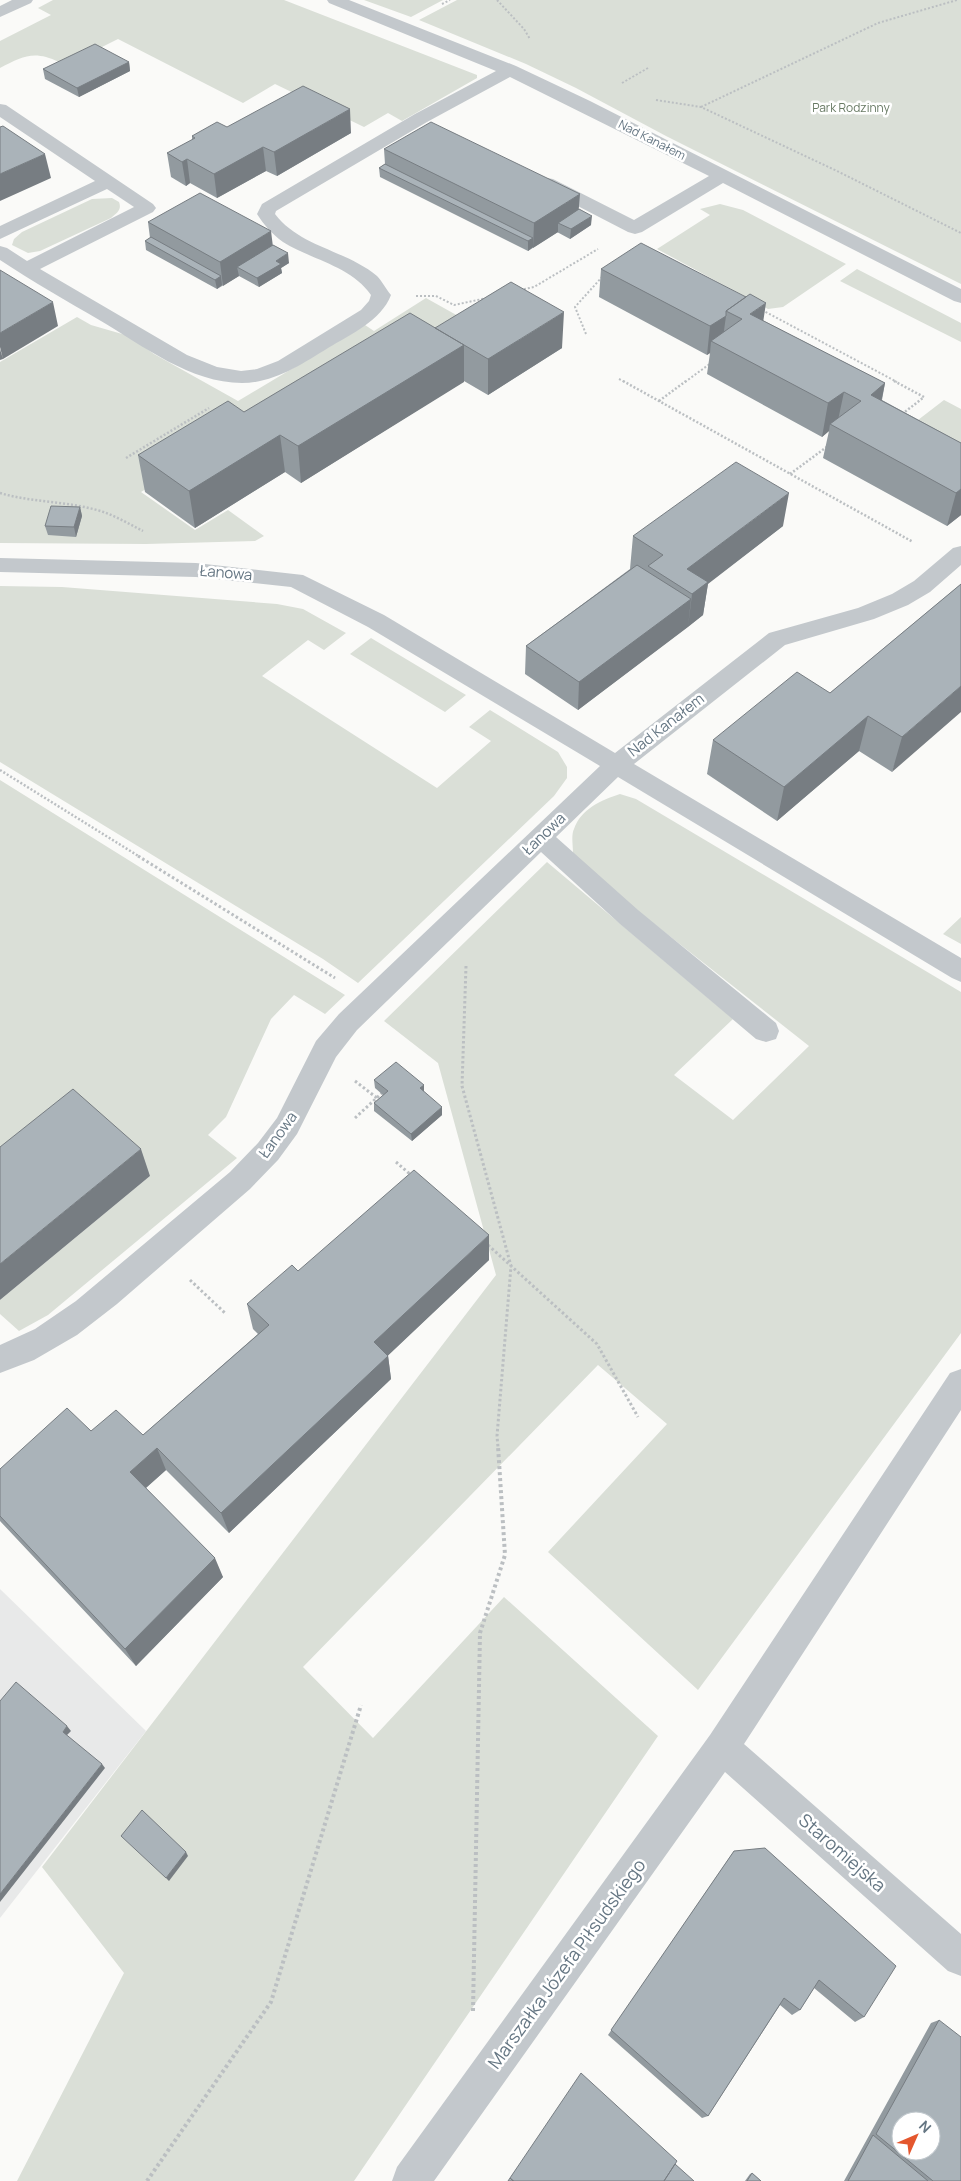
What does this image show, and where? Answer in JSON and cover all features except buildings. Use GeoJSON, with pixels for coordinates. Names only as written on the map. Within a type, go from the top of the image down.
{"type":"FeatureCollection","features":[{"type":"Feature","properties":{"kind":"street"},"geometry":{"type":"LineString","coordinates":[[0,12],[25,0]]}},
{"type":"Feature","properties":{"kind":"street","name":"Nad Kanałem"},"geometry":{"type":"LineString","coordinates":[[335,0],[510,70],[584,105],[961,297]]}},
{"type":"Feature","properties":{"kind":"street"},"geometry":{"type":"LineString","coordinates":[[0,252],[26,270],[180,359],[213,373],[241,377],[261,375],[285,365],[368,314],[378,303],[380,295],[376,286],[365,276],[292,238],[271,224],[266,214],[268,208],[420,118],[510,70]]}},
{"type":"Feature","properties":{"kind":"street"},"geometry":{"type":"LineString","coordinates":[[0,109],[147,208],[26,270]]}},
{"type":"Feature","properties":{"kind":"street"},"geometry":{"type":"LineString","coordinates":[[420,118],[438,127]]}},
{"type":"Feature","properties":{"kind":"street"},"geometry":{"type":"LineString","coordinates":[[532,176],[629,231],[723,175]]}},
{"type":"Feature","properties":{"kind":"street"},"geometry":{"type":"LineString","coordinates":[[0,233],[108,182]]}},
{"type":"Feature","properties":{"kind":"street","name":"Nad Kanałem"},"geometry":{"type":"LineString","coordinates":[[955,558],[916,590],[892,603],[867,613],[804,629],[777,639],[616,765],[961,971]]}},
{"type":"Feature","properties":{"kind":"street","name":"Łanowa"},"geometry":{"type":"LineString","coordinates":[[0,564],[196,570],[294,580],[376,621],[616,765],[368,1002],[327,1049],[281,1136],[261,1160],[231,1189],[63,1328],[16,1354],[0,1359]]}},
{"type":"Feature","properties":{"kind":"street"},"geometry":{"type":"LineString","coordinates":[[540,837],[629,917],[766,1031]]}},
{"type":"Feature","properties":{"kind":"street","name":"Marszałka Józefa Piłsudskiego"},"geometry":{"type":"LineString","coordinates":[[411,2181],[722,1747],[961,1383]]}},
{"type":"Feature","properties":{"kind":"street","name":"Staromiejska"},"geometry":{"type":"LineString","coordinates":[[722,1747],[961,1958]]}},
{"type":"Feature","properties":{"kind":"path"},"geometry":{"type":"LineString","coordinates":[[497,0],[524,29],[534,45]]}},
{"type":"Feature","properties":{"kind":"path"},"geometry":{"type":"LineString","coordinates":[[701,107],[871,26],[903,14],[957,0]]}},
{"type":"Feature","properties":{"kind":"path"},"geometry":{"type":"LineString","coordinates":[[619,85],[648,68]]}},
{"type":"Feature","properties":{"kind":"path"},"geometry":{"type":"LineString","coordinates":[[656,100],[701,107],[837,170],[961,233]]}},
{"type":"Feature","properties":{"kind":"path"},"geometry":{"type":"LineString","coordinates":[[516,291],[534,287],[629,231],[634,241],[575,307],[586,334]]}},
{"type":"Feature","properties":{"kind":"path"},"geometry":{"type":"LineString","coordinates":[[380,295],[436,296],[454,305],[490,297]]}},
{"type":"Feature","properties":{"kind":"path"},"geometry":{"type":"LineString","coordinates":[[757,307],[924,397],[897,418]]}},
{"type":"Feature","properties":{"kind":"path"},"geometry":{"type":"LineString","coordinates":[[659,401],[717,359]]}},
{"type":"Feature","properties":{"kind":"path"},"geometry":{"type":"LineString","coordinates":[[126,458],[238,391],[241,377]]}},
{"type":"Feature","properties":{"kind":"path"},"geometry":{"type":"LineString","coordinates":[[619,379],[790,474],[955,558]]}},
{"type":"Feature","properties":{"kind":"path"},"geometry":{"type":"LineString","coordinates":[[790,474],[833,442]]}},
{"type":"Feature","properties":{"kind":"path"},"geometry":{"type":"LineString","coordinates":[[0,493],[20,500],[86,507],[113,516],[145,532]]}},
{"type":"Feature","properties":{"kind":"path"},"geometry":{"type":"LineString","coordinates":[[0,770],[324,969],[368,1002]]}},
{"type":"Feature","properties":{"kind":"path"},"geometry":{"type":"LineString","coordinates":[[466,960],[462,1086],[511,1266],[497,1436],[505,1555],[480,1633],[473,2017]]}},
{"type":"Feature","properties":{"kind":"path"},"geometry":{"type":"LineString","coordinates":[[355,1118],[382,1093]]}},
{"type":"Feature","properties":{"kind":"path"},"geometry":{"type":"LineString","coordinates":[[396,1162],[418,1181]]}},
{"type":"Feature","properties":{"kind":"path"},"geometry":{"type":"LineString","coordinates":[[482,1240],[598,1344],[638,1417]]}},
{"type":"Feature","properties":{"kind":"path"},"geometry":{"type":"LineString","coordinates":[[147,2181],[271,2002],[361,1705]]}},
{"type":"Feature","properties":{"kind":"shaded area"},"geometry":{"type":"Polygon","coordinates":[[[0,1589],[146,1731],[0,1918],[0,1589]]]}},
{"type":"Feature","properties":{"kind":"green space"},"geometry":{"type":"Polygon","coordinates":[[[53,0],[284,0],[477,75],[477,78],[402,121],[388,113],[364,127],[275,84],[243,103],[118,39],[90,53],[84,49],[59,62],[35,55],[15,60],[0,68],[0,41],[51,15],[38,8],[53,0]]]}},
{"type":"Feature","properties":{"kind":"green space"},"geometry":{"type":"Polygon","coordinates":[[[364,0],[443,0],[411,17],[364,0]]]}},
{"type":"Feature","properties":{"kind":"green space","name":"Park Rodzinny"},"geometry":{"type":"Polygon","coordinates":[[[457,0],[961,0],[961,284],[666,136],[576,88],[526,64],[419,20],[457,0]]]}},
{"type":"Feature","properties":{"kind":"green space"},"geometry":{"type":"Polygon","coordinates":[[[112,198],[119,202],[120,207],[111,218],[40,251],[28,253],[12,245],[14,239],[22,232],[92,199],[112,198]]]}},
{"type":"Feature","properties":{"kind":"green space"},"geometry":{"type":"Polygon","coordinates":[[[720,204],[743,210],[846,264],[783,307],[768,309],[657,249],[710,215],[700,209],[720,204]]]}},
{"type":"Feature","properties":{"kind":"green space"},"geometry":{"type":"Polygon","coordinates":[[[857,269],[961,323],[961,342],[840,281],[857,269]]]}},
{"type":"Feature","properties":{"kind":"green space"},"geometry":{"type":"Polygon","coordinates":[[[426,298],[485,331],[233,436],[141,492],[195,530],[228,510],[264,536],[255,541],[146,544],[0,543],[0,362],[77,317],[91,325],[129,336],[154,354],[238,401],[365,325],[374,331],[426,298]]]}},
{"type":"Feature","properties":{"kind":"green space"},"geometry":{"type":"Polygon","coordinates":[[[944,400],[961,409],[961,443],[918,420],[944,400]]]}},
{"type":"Feature","properties":{"kind":"green space"},"geometry":{"type":"Polygon","coordinates":[[[0,586],[62,587],[277,604],[303,609],[346,633],[324,650],[308,640],[262,676],[437,788],[491,741],[469,727],[490,710],[558,752],[567,767],[567,778],[554,796],[358,983],[323,959],[0,762],[0,586]]]}},
{"type":"Feature","properties":{"kind":"green space"},"geometry":{"type":"Polygon","coordinates":[[[371,638],[466,695],[445,712],[350,654],[371,638]]]}},
{"type":"Feature","properties":{"kind":"green space"},"geometry":{"type":"Polygon","coordinates":[[[0,780],[345,995],[325,1014],[294,995],[271,1019],[226,1117],[208,1135],[237,1158],[48,1315],[19,1331],[0,1314],[0,1300],[150,1176],[0,1184],[0,780]]]}},
{"type":"Feature","properties":{"kind":"green space"},"geometry":{"type":"Polygon","coordinates":[[[620,794],[636,799],[961,992],[961,1333],[698,1690],[548,1552],[667,1424],[598,1365],[303,1667],[373,1738],[504,1597],[658,1736],[354,2181],[17,2181],[124,1973],[42,1867],[496,1275],[438,1063],[384,1021],[547,862],[733,1019],[674,1075],[733,1120],[809,1046],[601,882],[573,853],[573,831],[581,816],[599,802],[620,794]]]}},
{"type":"Feature","properties":{"kind":"green space"},"geometry":{"type":"Polygon","coordinates":[[[961,917],[961,944],[943,934],[961,917]]]}}]}
